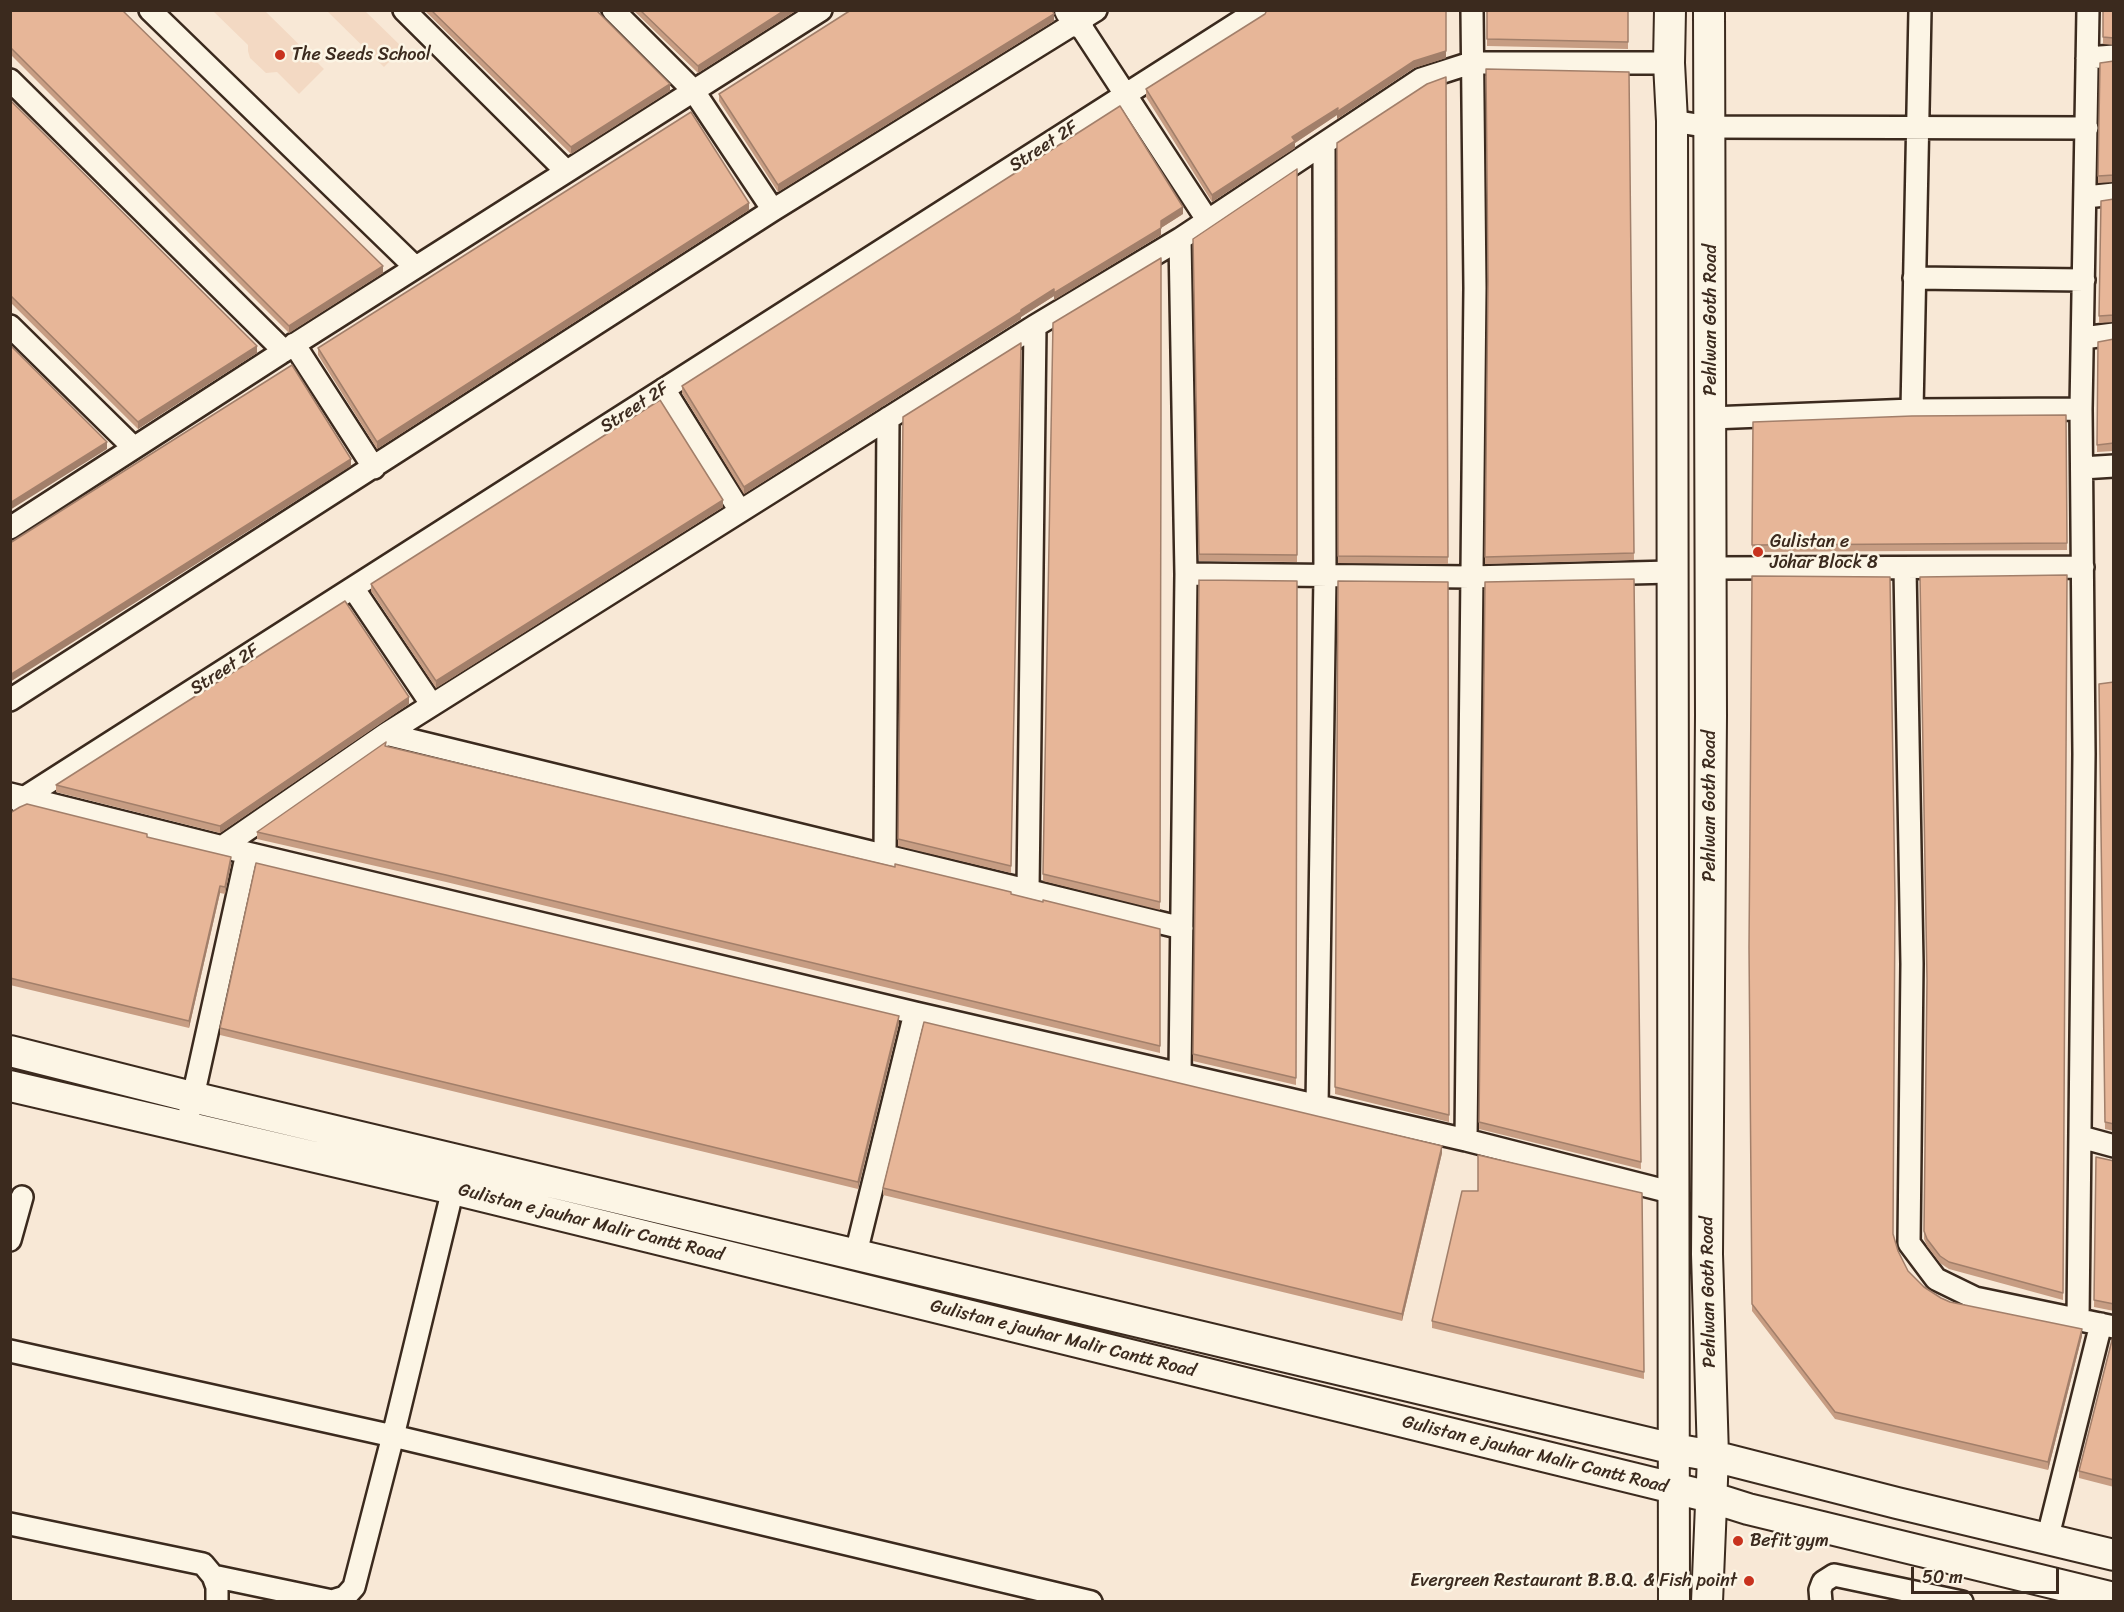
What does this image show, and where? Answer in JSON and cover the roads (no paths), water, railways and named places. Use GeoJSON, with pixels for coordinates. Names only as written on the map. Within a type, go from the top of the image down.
{"type":"FeatureCollection","features":[{"type":"Feature","properties":{"kind":"main road","name":"Pehlwan Goth Road"},"geometry":{"type":"LineString","coordinates":[[1670,10],[1674,1602]]}},
{"type":"Feature","properties":{"kind":"main road","name":"Pehlwan Goth Road"},"geometry":{"type":"LineString","coordinates":[[1707,1602],[1713,1456],[1707,1254],[1711,568],[1709,10]]}},
{"type":"Feature","properties":{"kind":"main road","name":"Gulistan e jauhar Malir Cantt Road"},"geometry":{"type":"LineString","coordinates":[[10,1052],[1674,1449],[1713,1456],[2114,1555]]}},
{"type":"Feature","properties":{"kind":"main road","name":"Gulistan e jauhar Malir Cantt Road"},"geometry":{"type":"LineString","coordinates":[[10,1086],[453,1189],[1710,1497],[1748,1509],[2098,1597]]}},
{"type":"Feature","properties":{"kind":"street"},"geometry":{"type":"LineString","coordinates":[[150,10],[415,267]]}},
{"type":"Feature","properties":{"kind":"street"},"geometry":{"type":"LineString","coordinates":[[404,10],[566,171]]}},
{"type":"Feature","properties":{"kind":"street"},"geometry":{"type":"LineString","coordinates":[[613,10],[693,90],[773,210]]}},
{"type":"Feature","properties":{"kind":"street"},"geometry":{"type":"LineString","coordinates":[[10,528],[289,347],[821,10]]}},
{"type":"Feature","properties":{"kind":"street","name":"Street 2F"},"geometry":{"type":"LineString","coordinates":[[15,799],[353,588],[1258,10]]}},
{"type":"Feature","properties":{"kind":"street"},"geometry":{"type":"LineString","coordinates":[[1466,1140],[1474,288],[1472,10]]}},
{"type":"Feature","properties":{"kind":"street"},"geometry":{"type":"LineString","coordinates":[[1912,410],[1920,10]]}},
{"type":"Feature","properties":{"kind":"street"},"geometry":{"type":"LineString","coordinates":[[2078,1319],[2084,766],[2081,409],[2088,10]]}},
{"type":"Feature","properties":{"kind":"street"},"geometry":{"type":"LineString","coordinates":[[10,700],[1081,14],[1126,94],[1208,221]]}},
{"type":"Feature","properties":{"kind":"street"},"geometry":{"type":"LineString","coordinates":[[2087,58],[2114,56]]}},
{"type":"Feature","properties":{"kind":"street"},"geometry":{"type":"LineString","coordinates":[[222,847],[386,734],[1035,326],[1180,239],[1421,79],[1471,63],[1669,63]]}},
{"type":"Feature","properties":{"kind":"street"},"geometry":{"type":"LineString","coordinates":[[10,80],[289,347],[374,468]]}},
{"type":"Feature","properties":{"kind":"street"},"geometry":{"type":"LineString","coordinates":[[1672,121],[1710,127],[2087,128]]}},
{"type":"Feature","properties":{"kind":"street"},"geometry":{"type":"LineString","coordinates":[[1317,1106],[1325,576],[1324,144]]}},
{"type":"Feature","properties":{"kind":"street"},"geometry":{"type":"LineString","coordinates":[[2086,197],[2114,194]]}},
{"type":"Feature","properties":{"kind":"street"},"geometry":{"type":"LineString","coordinates":[[1180,239],[1186,574],[1180,1074]]}},
{"type":"Feature","properties":{"kind":"street"},"geometry":{"type":"LineString","coordinates":[[1914,278],[2084,280]]}},
{"type":"Feature","properties":{"kind":"street"},"geometry":{"type":"LineString","coordinates":[[10,326],[134,448]]}},
{"type":"Feature","properties":{"kind":"street"},"geometry":{"type":"LineString","coordinates":[[1028,889],[1035,326]]}},
{"type":"Feature","properties":{"kind":"street"},"geometry":{"type":"LineString","coordinates":[[2083,338],[2114,334]]}},
{"type":"Feature","properties":{"kind":"street"},"geometry":{"type":"LineString","coordinates":[[664,389],[740,511]]}},
{"type":"Feature","properties":{"kind":"street"},"geometry":{"type":"LineString","coordinates":[[1711,418],[1912,410],[2081,409]]}},
{"type":"Feature","properties":{"kind":"street"},"geometry":{"type":"LineString","coordinates":[[885,854],[888,418]]}},
{"type":"Feature","properties":{"kind":"street"},"geometry":{"type":"LineString","coordinates":[[2082,468],[2114,466]]}},
{"type":"Feature","properties":{"kind":"street"},"geometry":{"type":"LineString","coordinates":[[1711,568],[2083,567]]}},
{"type":"Feature","properties":{"kind":"street"},"geometry":{"type":"LineString","coordinates":[[1905,568],[1912,964],[1909,1243],[1936,1279],[1976,1298],[2107,1326],[2047,1540]]}},
{"type":"Feature","properties":{"kind":"street"},"geometry":{"type":"LineString","coordinates":[[1186,574],[1470,577],[1671,572]]}},
{"type":"Feature","properties":{"kind":"street"},"geometry":{"type":"LineString","coordinates":[[353,588],[432,705]]}},
{"type":"Feature","properties":{"kind":"street"},"geometry":{"type":"LineString","coordinates":[[386,734],[1182,928]]}},
{"type":"Feature","properties":{"kind":"street"},"geometry":{"type":"LineString","coordinates":[[15,799],[915,1013],[1466,1140],[1674,1193]]}},
{"type":"Feature","properties":{"kind":"street"},"geometry":{"type":"LineString","coordinates":[[188,1127],[192,1097],[247,853]]}},
{"type":"Feature","properties":{"kind":"street"},"geometry":{"type":"LineString","coordinates":[[856,1253],[915,1013]]}},
{"type":"Feature","properties":{"kind":"street"},"geometry":{"type":"LineString","coordinates":[[2081,1137],[2114,1146]]}},
{"type":"Feature","properties":{"kind":"street"},"geometry":{"type":"LineString","coordinates":[[213,1576],[332,1601],[345,1597],[354,1587],[453,1189]]}},
{"type":"Feature","properties":{"kind":"street"},"geometry":{"type":"LineString","coordinates":[[10,1240],[22,1197]]}},
{"type":"Feature","properties":{"kind":"street"},"geometry":{"type":"LineString","coordinates":[[10,1351],[393,1436],[1090,1602]]}},
{"type":"Feature","properties":{"kind":"street"},"geometry":{"type":"LineString","coordinates":[[10,1524],[202,1564],[213,1576],[217,1587],[217,1602]]}},
{"type":"Feature","properties":{"kind":"street"},"geometry":{"type":"LineString","coordinates":[[1821,1602],[1823,1582],[1834,1575],[1928,1598],[1962,1602]]}},
{"type":"Feature","properties":{"kind":"place","name":"The Seeds School"},"geometry":{"type":"Point","coordinates":[280,55]}},
{"type":"Feature","properties":{"kind":"place","name":"Gulistan e Johar Block 8"},"geometry":{"type":"Point","coordinates":[1758,552]}},
{"type":"Feature","properties":{"kind":"place","name":"Befit gym"},"geometry":{"type":"Point","coordinates":[1738,1541]}},
{"type":"Feature","properties":{"kind":"place","name":"Evergreen Restaurant B.B.Q. & Fish point"},"geometry":{"type":"Point","coordinates":[1749,1581]}}]}
